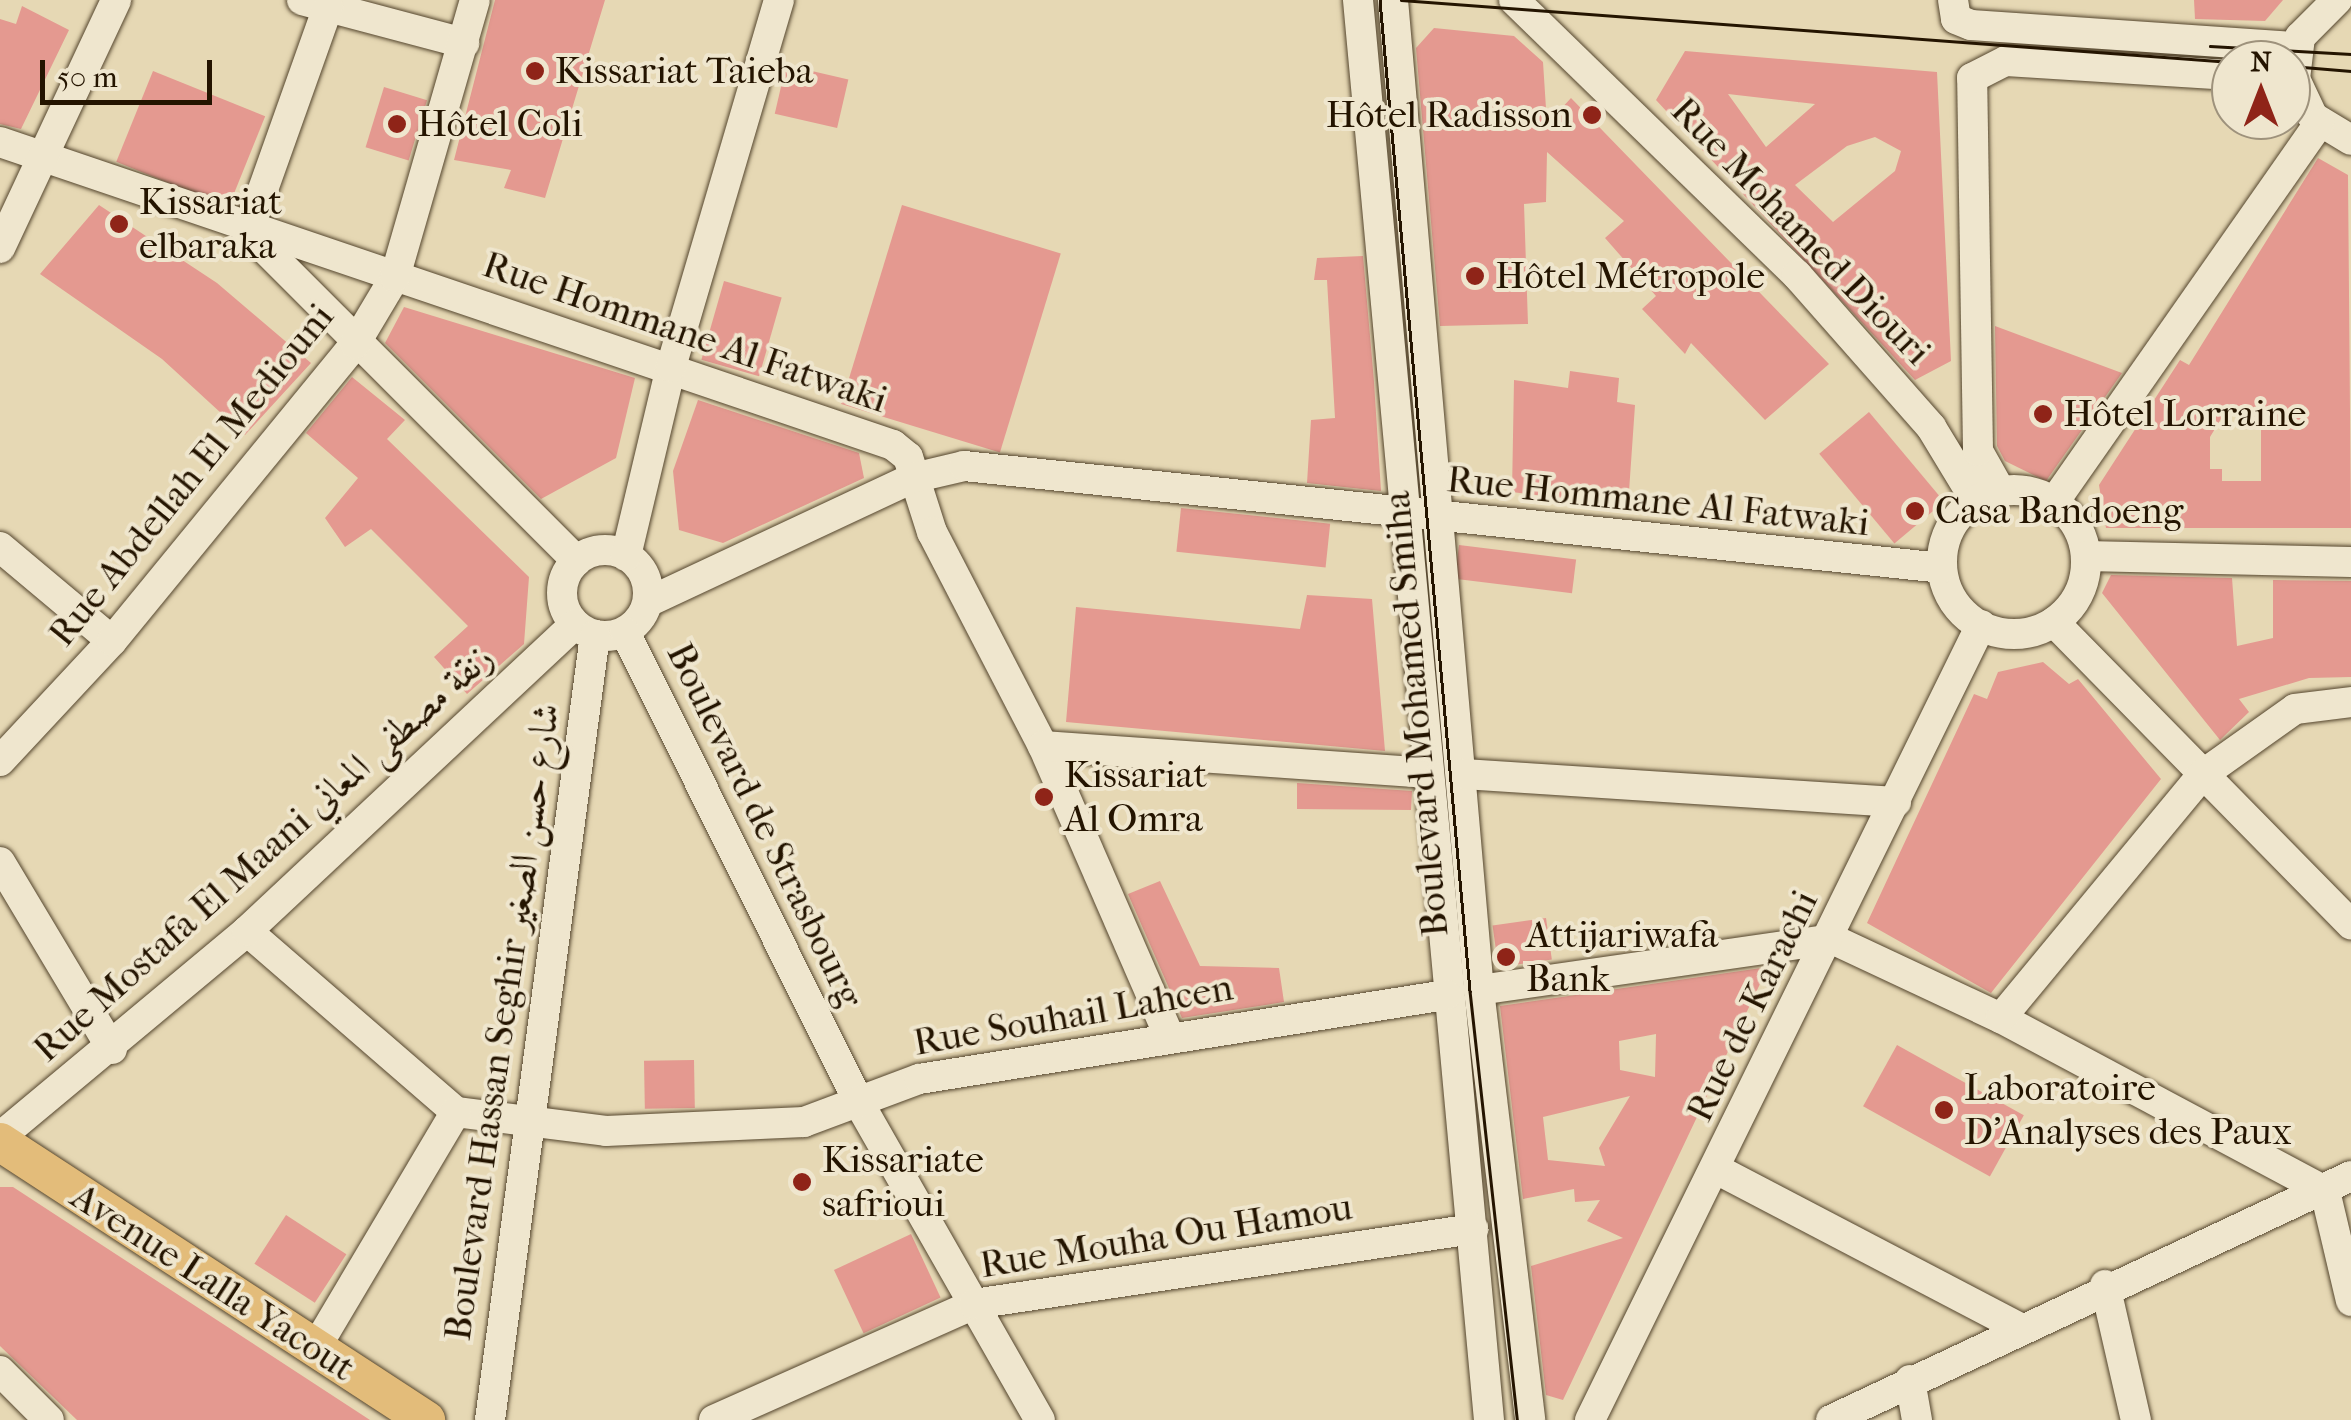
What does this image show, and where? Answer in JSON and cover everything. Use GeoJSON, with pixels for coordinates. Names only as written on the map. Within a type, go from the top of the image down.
{"type":"FeatureCollection","features":[{"type":"Feature","properties":{"kind":"main road","name":"Avenue Lalla Yacout"},"geometry":{"type":"LineString","coordinates":[[0,1140],[426,1420]]}},
{"type":"Feature","properties":{"kind":"street"},"geometry":{"type":"LineString","coordinates":[[0,248],[40,154],[116,0]]}},
{"type":"Feature","properties":{"kind":"street","name":"Rue Abdellah El Mediouni"},"geometry":{"type":"LineString","coordinates":[[0,761],[112,641],[355,344],[396,277],[475,0]]}},
{"type":"Feature","properties":{"kind":"street"},"geometry":{"type":"LineString","coordinates":[[626,556],[671,367],[779,0]]}},
{"type":"Feature","properties":{"kind":"street","name":"Rue Mohamed Diouri"},"geometry":{"type":"LineString","coordinates":[[1514,0],[1550,30],[1797,275],[1988,496]]}},
{"type":"Feature","properties":{"kind":"street"},"geometry":{"type":"LineString","coordinates":[[1538,0],[1550,30]]}},
{"type":"Feature","properties":{"kind":"street"},"geometry":{"type":"LineString","coordinates":[[2301,40],[2310,21],[2337,0]]}},
{"type":"Feature","properties":{"kind":"street"},"geometry":{"type":"LineString","coordinates":[[1352,1],[1394,4]]}},
{"type":"Feature","properties":{"kind":"street","name":"Boulevard Mohamed Smiha"},"geometry":{"type":"LineString","coordinates":[[1352,1],[1489,1420]]}},
{"type":"Feature","properties":{"kind":"street"},"geometry":{"type":"LineString","coordinates":[[464,43],[315,3],[248,232],[355,344],[576,561]]}},
{"type":"Feature","properties":{"kind":"street","name":"Boulevard Mohamed Smiha"},"geometry":{"type":"LineString","coordinates":[[1394,4],[1479,990],[1530,1420]]}},
{"type":"Feature","properties":{"kind":"street"},"geometry":{"type":"LineString","coordinates":[[1954,6],[1972,26],[2211,41]]}},
{"type":"Feature","properties":{"kind":"street"},"geometry":{"type":"LineString","coordinates":[[1988,496],[1978,451],[1967,91],[1983,68],[2006,60],[2211,74]]}},
{"type":"Feature","properties":{"kind":"street"},"geometry":{"type":"LineString","coordinates":[[2311,109],[2319,123],[2351,140]]}},
{"type":"Feature","properties":{"kind":"street"},"geometry":{"type":"LineString","coordinates":[[2054,502],[2319,123]]}},
{"type":"Feature","properties":{"kind":"street","name":"Rue Hommane Al Fatwaki"},"geometry":{"type":"LineString","coordinates":[[0,142],[248,232],[671,367],[894,444],[908,456],[914,478],[964,466],[1942,568]]}},
{"type":"Feature","properties":{"kind":"street"},"geometry":{"type":"LineString","coordinates":[[648,602],[646,579],[626,556],[597,551],[576,561],[562,588],[598,630],[648,602],[914,478],[932,532],[1043,746],[1169,1036]]}},
{"type":"Feature","properties":{"kind":"street"},"geometry":{"type":"LineString","coordinates":[[1988,496],[2054,502],[2078,528],[2086,556],[2077,597],[2054,622],[2015,634],[1981,626],[1957,606],[1942,568],[1950,530],[1988,496]]}},
{"type":"Feature","properties":{"kind":"street"},"geometry":{"type":"LineString","coordinates":[[0,546],[112,641]]}},
{"type":"Feature","properties":{"kind":"street"},"geometry":{"type":"LineString","coordinates":[[2086,556],[2351,562]]}},
{"type":"Feature","properties":{"kind":"street"},"geometry":{"type":"LineString","coordinates":[[2054,622],[2351,924]]}},
{"type":"Feature","properties":{"kind":"street","name":"Rue de Karachi"},"geometry":{"type":"LineString","coordinates":[[1590,1420],[1832,939],[1981,626]]}},
{"type":"Feature","properties":{"kind":"street","name":"Rue Mostafa El Maani زنقة مصطفى المعاني"},"geometry":{"type":"LineString","coordinates":[[0,1140],[112,1049],[598,630]]}},
{"type":"Feature","properties":{"kind":"street","name":"Boulevard de Strasbourg"},"geometry":{"type":"LineString","coordinates":[[598,630],[859,1104],[1040,1420]]}},
{"type":"Feature","properties":{"kind":"street","name":"Boulevard Hassan Seghir شارع حسن الصغير"},"geometry":{"type":"LineString","coordinates":[[490,1420],[598,630]]}},
{"type":"Feature","properties":{"kind":"street"},"geometry":{"type":"LineString","coordinates":[[2001,1018],[2202,775],[2295,710],[2351,702]]}},
{"type":"Feature","properties":{"kind":"street"},"geometry":{"type":"LineString","coordinates":[[1043,746],[1428,773]]}},
{"type":"Feature","properties":{"kind":"street"},"geometry":{"type":"LineString","coordinates":[[1462,774],[1896,802]]}},
{"type":"Feature","properties":{"kind":"street"},"geometry":{"type":"LineString","coordinates":[[0,862],[112,1049]]}},
{"type":"Feature","properties":{"kind":"street","name":"Rue Souhail Lahcen"},"geometry":{"type":"LineString","coordinates":[[247,931],[456,1112],[528,1126],[606,1131],[804,1122],[918,1079],[1446,994]]}},
{"type":"Feature","properties":{"kind":"street"},"geometry":{"type":"LineString","coordinates":[[1479,990],[1832,939],[2338,1184]]}},
{"type":"Feature","properties":{"kind":"street"},"geometry":{"type":"LineString","coordinates":[[315,1349],[456,1112]]}},
{"type":"Feature","properties":{"kind":"street"},"geometry":{"type":"LineString","coordinates":[[1716,1168],[2018,1328]]}},
{"type":"Feature","properties":{"kind":"street"},"geometry":{"type":"LineString","coordinates":[[1831,1420],[2104,1285],[2338,1184]]}},
{"type":"Feature","properties":{"kind":"street"},"geometry":{"type":"LineString","coordinates":[[2338,1184],[2351,1301]]}},
{"type":"Feature","properties":{"kind":"street","name":"Rue Mouha Ou Hamou"},"geometry":{"type":"LineString","coordinates":[[714,1420],[974,1304],[1473,1228]]}},
{"type":"Feature","properties":{"kind":"street"},"geometry":{"type":"LineString","coordinates":[[2104,1285],[2136,1420]]}},
{"type":"Feature","properties":{"kind":"street"},"geometry":{"type":"LineString","coordinates":[[0,1370],[49,1420]]}},
{"type":"Feature","properties":{"kind":"street"},"geometry":{"type":"LineString","coordinates":[[1910,1380],[1917,1420]]}},
{"type":"Feature","properties":{"kind":"building"},"geometry":{"type":"Polygon","coordinates":[[[495,0],[605,0],[545,198],[504,188],[511,170],[454,160],[495,0]]]}},
{"type":"Feature","properties":{"kind":"building"},"geometry":{"type":"Polygon","coordinates":[[[2194,0],[2283,0],[2265,21],[2195,19],[2194,0]]]}},
{"type":"Feature","properties":{"kind":"building"},"geometry":{"type":"Polygon","coordinates":[[[22,6],[69,30],[21,129],[0,124],[0,19],[16,24],[22,6]]]}},
{"type":"Feature","properties":{"kind":"building"},"geometry":{"type":"Polygon","coordinates":[[[1434,28],[1514,36],[1543,62],[1547,124],[1571,98],[1829,364],[1765,420],[1691,343],[1685,354],[1642,309],[1656,296],[1605,238],[1624,221],[1547,152],[1546,202],[1524,204],[1528,324],[1440,326],[1416,48],[1434,28]]]}},
{"type":"Feature","properties":{"kind":"building"},"geometry":{"type":"Polygon","coordinates":[[[1685,51],[1937,72],[1951,361],[1915,380],[1656,100],[1685,51]],[[1728,94],[1766,147],[1815,104],[1728,94]],[[1875,137],[1847,146],[1795,185],[1833,222],[1895,171],[1901,151],[1875,137]]]}},
{"type":"Feature","properties":{"kind":"building"},"geometry":{"type":"Polygon","coordinates":[[[786,65],[848,79],[837,128],[775,114],[786,65]]]}},
{"type":"Feature","properties":{"kind":"building"},"geometry":{"type":"Polygon","coordinates":[[[153,71],[265,116],[228,207],[116,162],[153,71]]]}},
{"type":"Feature","properties":{"kind":"building","name":"Hôtel Coli"},"geometry":{"type":"Polygon","coordinates":[[[384,87],[427,100],[409,160],[366,147],[384,87]]]}},
{"type":"Feature","properties":{"kind":"building"},"geometry":{"type":"Polygon","coordinates":[[[2318,158],[2348,175],[2351,528],[2106,528],[2099,485],[2180,360],[2189,365],[2318,158]],[[2224,414],[2210,437],[2210,469],[2222,469],[2222,481],[2261,481],[2261,414],[2224,414]]]}},
{"type":"Feature","properties":{"kind":"building"},"geometry":{"type":"Polygon","coordinates":[[[99,205],[217,283],[311,363],[245,435],[162,359],[40,274],[99,205]]]}},
{"type":"Feature","properties":{"kind":"building"},"geometry":{"type":"Polygon","coordinates":[[[902,205],[1061,254],[1000,452],[841,404],[902,205]]]}},
{"type":"Feature","properties":{"kind":"building"},"geometry":{"type":"Polygon","coordinates":[[[1363,256],[1381,491],[1307,483],[1311,420],[1335,418],[1327,280],[1314,280],[1317,258],[1363,256]]]}},
{"type":"Feature","properties":{"kind":"building"},"geometry":{"type":"Polygon","coordinates":[[[724,281],[782,298],[759,376],[701,360],[724,281]]]}},
{"type":"Feature","properties":{"kind":"building"},"geometry":{"type":"Polygon","coordinates":[[[404,307],[635,378],[616,458],[541,499],[385,343],[404,307]]]}},
{"type":"Feature","properties":{"kind":"building","name":"Hôtel Lorraine"},"geometry":{"type":"Polygon","coordinates":[[[1995,326],[2122,373],[2046,481],[2005,461],[1997,446],[1995,326]]]}},
{"type":"Feature","properties":{"kind":"building"},"geometry":{"type":"Polygon","coordinates":[[[1570,371],[1619,378],[1617,402],[1635,405],[1628,506],[1512,492],[1514,380],[1568,388],[1570,371]]]}},
{"type":"Feature","properties":{"kind":"building"},"geometry":{"type":"Polygon","coordinates":[[[352,377],[405,420],[387,439],[529,577],[524,644],[467,694],[434,657],[468,626],[371,529],[345,547],[325,518],[358,478],[306,433],[352,377]]]}},
{"type":"Feature","properties":{"kind":"building"},"geometry":{"type":"Polygon","coordinates":[[[698,400],[859,453],[864,478],[723,543],[679,530],[673,471],[698,400]]]}},
{"type":"Feature","properties":{"kind":"building"},"geometry":{"type":"Polygon","coordinates":[[[1869,412],[1944,502],[1894,543],[1819,454],[1869,412]]]}},
{"type":"Feature","properties":{"kind":"building"},"geometry":{"type":"Polygon","coordinates":[[[1181,508],[1330,524],[1326,567],[1176,552],[1181,508]]]}},
{"type":"Feature","properties":{"kind":"building"},"geometry":{"type":"Polygon","coordinates":[[[1459,545],[1576,559],[1572,593],[1455,579],[1459,545]]]}},
{"type":"Feature","properties":{"kind":"building"},"geometry":{"type":"Polygon","coordinates":[[[2111,575],[2232,578],[2237,646],[2273,638],[2273,580],[2351,581],[2351,677],[2309,678],[2239,699],[2249,712],[2220,740],[2102,593],[2111,575]]]}},
{"type":"Feature","properties":{"kind":"building"},"geometry":{"type":"Polygon","coordinates":[[[1307,595],[1372,599],[1385,751],[1066,722],[1076,607],[1300,629],[1307,595]]]}},
{"type":"Feature","properties":{"kind":"building"},"geometry":{"type":"Polygon","coordinates":[[[2043,662],[2069,684],[2078,679],[2161,779],[1991,993],[1867,923],[1974,694],[1987,699],[1998,672],[2043,662]]]}},
{"type":"Feature","properties":{"kind":"building"},"geometry":{"type":"Polygon","coordinates":[[[1297,783],[1412,791],[1411,810],[1297,809],[1297,783]]]}},
{"type":"Feature","properties":{"kind":"building"},"geometry":{"type":"Polygon","coordinates":[[[1160,881],[1200,966],[1279,968],[1284,1002],[1182,1018],[1128,894],[1160,881]]]}},
{"type":"Feature","properties":{"kind":"building"},"geometry":{"type":"Polygon","coordinates":[[[1546,918],[1552,960],[1498,967],[1493,926],[1546,918]]]}},
{"type":"Feature","properties":{"kind":"building"},"geometry":{"type":"Polygon","coordinates":[[[1768,967],[1563,1400],[1546,1395],[1531,1266],[1623,1238],[1587,1221],[1600,1200],[1575,1202],[1574,1189],[1523,1199],[1500,1006],[1768,967]],[[1656,1034],[1619,1041],[1620,1070],[1655,1077],[1656,1034]],[[1630,1096],[1543,1117],[1548,1160],[1605,1166],[1599,1148],[1630,1096]]]}},
{"type":"Feature","properties":{"kind":"building","name":"Laboratoire D'Analyses des Paux"},"geometry":{"type":"Polygon","coordinates":[[[1897,1045],[2024,1115],[1990,1177],[1863,1106],[1897,1045]]]}},
{"type":"Feature","properties":{"kind":"building"},"geometry":{"type":"Polygon","coordinates":[[[694,1060],[695,1108],[645,1109],[644,1061],[694,1060]]]}},
{"type":"Feature","properties":{"kind":"building"},"geometry":{"type":"Polygon","coordinates":[[[0,1187],[13,1187],[370,1420],[77,1420],[0,1346],[0,1187]]]}},
{"type":"Feature","properties":{"kind":"building"},"geometry":{"type":"Polygon","coordinates":[[[286,1215],[346,1254],[315,1303],[254,1264],[286,1215]]]}},
{"type":"Feature","properties":{"kind":"building"},"geometry":{"type":"Polygon","coordinates":[[[911,1234],[941,1297],[864,1333],[834,1270],[911,1234]]]}},
{"type":"Feature","properties":{"kind":"tram line"},"geometry":{"type":"LineString","coordinates":[[1380,0],[1470,991],[1517,1420]]}},
{"type":"Feature","properties":{"kind":"tram line"},"geometry":{"type":"LineString","coordinates":[[1401,0],[2211,61]]}},
{"type":"Feature","properties":{"kind":"tram line"},"geometry":{"type":"LineString","coordinates":[[2210,46],[2351,54]]}},
{"type":"Feature","properties":{"kind":"tram line"},"geometry":{"type":"LineString","coordinates":[[2311,68],[2351,71]]}},
{"type":"Feature","properties":{"kind":"place","name":"Kissariat Taieba"},"geometry":{"type":"Point","coordinates":[535,71]}},
{"type":"Feature","properties":{"kind":"place","name":"Hôtel Radisson"},"geometry":{"type":"Point","coordinates":[1592,115]}},
{"type":"Feature","properties":{"kind":"place","name":"Hôtel Coli"},"geometry":{"type":"Point","coordinates":[397,124]}},
{"type":"Feature","properties":{"kind":"place","name":"Kissariat elbaraka"},"geometry":{"type":"Point","coordinates":[119,224]}},
{"type":"Feature","properties":{"kind":"place","name":"Hôtel Métropole"},"geometry":{"type":"Point","coordinates":[1475,276]}},
{"type":"Feature","properties":{"kind":"place","name":"Hôtel Lorraine"},"geometry":{"type":"Point","coordinates":[2043,414]}},
{"type":"Feature","properties":{"kind":"place","name":"Casa Bandoeng"},"geometry":{"type":"Point","coordinates":[1915,511]}},
{"type":"Feature","properties":{"kind":"place","name":"Kissariat Al Omra"},"geometry":{"type":"Point","coordinates":[1044,797]}},
{"type":"Feature","properties":{"kind":"place","name":"Attijariwafa Bank"},"geometry":{"type":"Point","coordinates":[1506,957]}},
{"type":"Feature","properties":{"kind":"place","name":"Laboratoire D'Analyses des Paux"},"geometry":{"type":"Point","coordinates":[1944,1110]}},
{"type":"Feature","properties":{"kind":"place","name":"Kissariate safrioui"},"geometry":{"type":"Point","coordinates":[802,1182]}}]}
